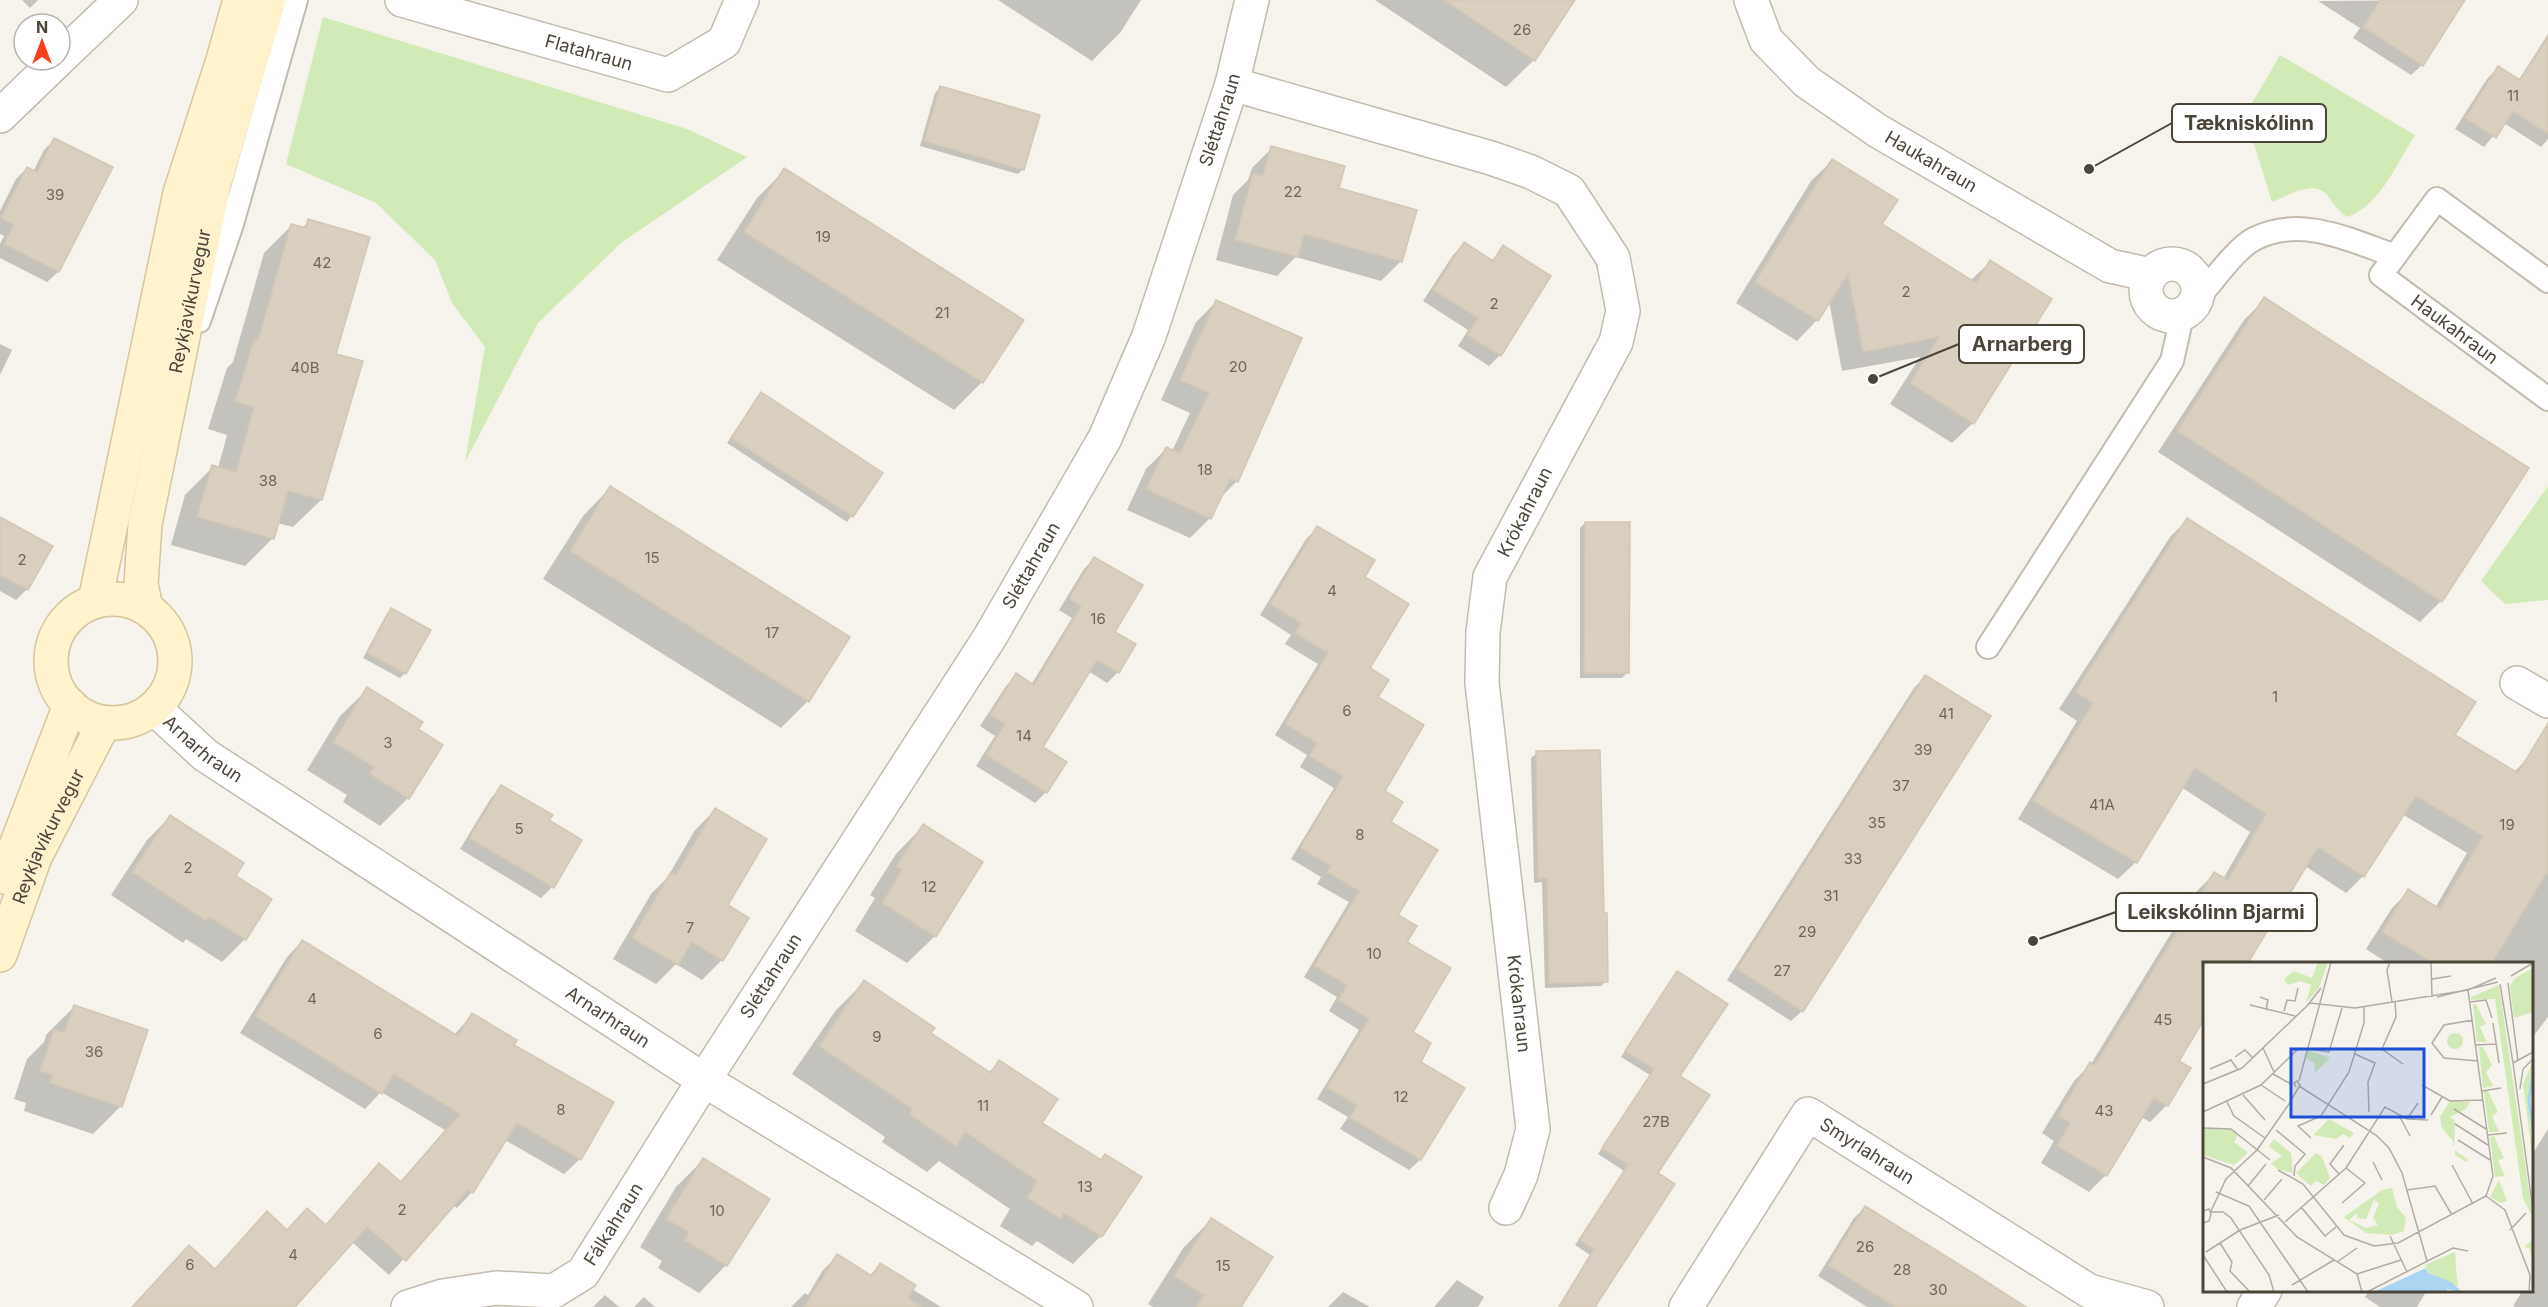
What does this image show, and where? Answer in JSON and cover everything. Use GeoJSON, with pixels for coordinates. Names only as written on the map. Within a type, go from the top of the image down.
{"type":"FeatureCollection","features":[{"type":"Feature","properties":{"kind":"main road","name":"Reykjavíkurvegur"},"geometry":{"type":"LineString","coordinates":[[95,601],[180,193],[240,0]]}},
{"type":"Feature","properties":{"kind":"main road","name":"Reykjavíkurvegur"},"geometry":{"type":"LineString","coordinates":[[146,608],[141,584],[145,524],[168,410],[214,184],[269,0]]}},
{"type":"Feature","properties":{"kind":"main road"},"geometry":{"type":"LineString","coordinates":[[123,599],[146,608],[163,623],[171,637],[175,652],[175,671],[169,688],[154,708],[126,722],[104,723],[84,716],[70,705],[55,684],[51,660],[52,647],[60,628],[74,612],[95,601],[123,599]]}},
{"type":"Feature","properties":{"kind":"main road","name":"Reykjavíkurvegur"},"geometry":{"type":"LineString","coordinates":[[0,888],[70,705]]}},
{"type":"Feature","properties":{"kind":"main road","name":"Reykjavíkurvegur"},"geometry":{"type":"LineString","coordinates":[[0,955],[35,857],[104,723]]}},
{"type":"Feature","properties":{"kind":"street"},"geometry":{"type":"LineString","coordinates":[[72,47],[121,0]]}},
{"type":"Feature","properties":{"kind":"street","name":"Flatahraun"},"geometry":{"type":"LineString","coordinates":[[402,0],[668,75],[724,42],[742,0]]}},
{"type":"Feature","properties":{"kind":"street","name":"Sléttahraun"},"geometry":{"type":"LineString","coordinates":[[704,1080],[990,637],[1104,438],[1149,336],[1232,84],[1252,0]]}},
{"type":"Feature","properties":{"kind":"street","name":"Haukahraun"},"geometry":{"type":"LineString","coordinates":[[1751,0],[1766,40],[1807,82],[1878,130],[2110,266],[2151,274],[2166,265],[2179,265],[2187,269],[2196,279],[2199,289],[2189,307]]}},
{"type":"Feature","properties":{"kind":"street"},"geometry":{"type":"LineString","coordinates":[[0,116],[46,72]]}},
{"type":"Feature","properties":{"kind":"street","name":"Krókahraun"},"geometry":{"type":"LineString","coordinates":[[1232,84],[1387,126],[1531,171],[1569,190],[1613,258],[1623,311],[1616,342],[1490,577],[1483,632],[1482,683],[1533,1129],[1521,1175],[1506,1209]]}},
{"type":"Feature","properties":{"kind":"street"},"geometry":{"type":"LineString","coordinates":[[2517,683],[2548,701]]}},
{"type":"Feature","properties":{"kind":"street","name":"Arnarhraun"},"geometry":{"type":"LineString","coordinates":[[154,708],[205,755],[704,1080],[1076,1307]]}},
{"type":"Feature","properties":{"kind":"street","name":"Fálkahraun"},"geometry":{"type":"LineString","coordinates":[[408,1307],[442,1296],[496,1288],[554,1291],[584,1273],[704,1080]]}},
{"type":"Feature","properties":{"kind":"street","name":"Smyrlahraun"},"geometry":{"type":"LineString","coordinates":[[1686,1307],[1808,1114],[2093,1299],[2147,1307]]}},
{"type":"Feature","properties":{"kind":"street"},"geometry":{"type":"LineString","coordinates":[[2254,1307],[2264,1292]]}},
{"type":"Feature","properties":{"kind":"lane"},"geometry":{"type":"LineString","coordinates":[[168,410],[232,224],[296,0]]}},
{"type":"Feature","properties":{"kind":"lane","name":"Haukahraun"},"geometry":{"type":"LineString","coordinates":[[2548,281],[2437,199],[2380,275],[2548,399]]}},
{"type":"Feature","properties":{"kind":"lane"},"geometry":{"type":"LineString","coordinates":[[2189,307],[2237,254],[2253,240],[2291,227],[2346,238],[2395,255]]}},
{"type":"Feature","properties":{"kind":"lane","name":"Haukahraun"},"geometry":{"type":"LineString","coordinates":[[1988,647],[2172,361],[2189,307]]}},
{"type":"Feature","properties":{"kind":"green space"},"geometry":{"type":"Polygon","coordinates":[[[323,17],[687,129],[747,157],[621,243],[538,323],[465,462],[485,347],[452,303],[435,260],[376,203],[286,164],[323,17]]]}},
{"type":"Feature","properties":{"kind":"green space"},"geometry":{"type":"Polygon","coordinates":[[[2280,55],[2415,135],[2378,194],[2358,212],[2346,217],[2327,195],[2315,188],[2300,190],[2272,202],[2245,115],[2280,55]]]}},
{"type":"Feature","properties":{"kind":"green space"},"geometry":{"type":"Polygon","coordinates":[[[2548,486],[2548,600],[2505,604],[2481,581],[2548,486]]]}},
{"type":"Feature","properties":{"kind":"building"},"geometry":{"type":"Polygon","coordinates":[[[1444,0],[1575,0],[1535,61],[1444,0]]]}},
{"type":"Feature","properties":{"kind":"building"},"geometry":{"type":"Polygon","coordinates":[[[2380,0],[2465,0],[2423,66],[2363,27],[2380,0]]]}},
{"type":"Feature","properties":{"kind":"building"},"geometry":{"type":"Polygon","coordinates":[[[2548,37],[2548,134],[2513,111],[2496,138],[2465,118],[2498,66],[2520,80],[2548,37]]]}},
{"type":"Feature","properties":{"kind":"building"},"geometry":{"type":"Polygon","coordinates":[[[940,86],[1040,115],[1024,170],[924,141],[940,86]]]}},
{"type":"Feature","properties":{"kind":"building"},"geometry":{"type":"Polygon","coordinates":[[[54,138],[113,167],[59,272],[4,244],[14,225],[1,218],[27,167],[37,172],[54,138]]]}},
{"type":"Feature","properties":{"kind":"building"},"geometry":{"type":"Polygon","coordinates":[[[1271,146],[1345,166],[1339,188],[1417,210],[1402,262],[1304,234],[1298,257],[1235,240],[1253,173],[1263,176],[1271,146]]]}},
{"type":"Feature","properties":{"kind":"building"},"geometry":{"type":"Polygon","coordinates":[[[1832,159],[1898,200],[1882,224],[1976,283],[1990,260],[2052,299],[1974,424],[1910,383],[1939,337],[1863,352],[1848,274],[1818,321],[1755,282],[1832,159]]]}},
{"type":"Feature","properties":{"kind":"building"},"geometry":{"type":"Polygon","coordinates":[[[784,168],[1024,320],[983,383],[744,232],[784,168]]]}},
{"type":"Feature","properties":{"kind":"building"},"geometry":{"type":"Polygon","coordinates":[[[308,219],[370,237],[336,354],[363,361],[322,500],[288,491],[274,539],[197,517],[212,465],[236,472],[254,407],[235,402],[254,339],[258,340],[291,224],[306,228],[308,219]]]}},
{"type":"Feature","properties":{"kind":"building"},"geometry":{"type":"Polygon","coordinates":[[[1464,242],[1493,261],[1503,245],[1551,276],[1501,356],[1467,335],[1478,318],[1433,290],[1464,242]]]}},
{"type":"Feature","properties":{"kind":"building"},"geometry":{"type":"Polygon","coordinates":[[[2264,297],[2529,468],[2442,602],[2177,431],[2264,297]]]}},
{"type":"Feature","properties":{"kind":"building"},"geometry":{"type":"Polygon","coordinates":[[[1216,300],[1302,338],[1238,482],[1230,479],[1211,519],[1146,489],[1166,447],[1180,453],[1209,393],[1180,380],[1216,300]]]}},
{"type":"Feature","properties":{"kind":"building"},"geometry":{"type":"Polygon","coordinates":[[[761,392],[883,473],[853,517],[731,438],[761,392]]]}},
{"type":"Feature","properties":{"kind":"building"},"geometry":{"type":"Polygon","coordinates":[[[610,486],[850,637],[809,702],[570,551],[610,486]]]}},
{"type":"Feature","properties":{"kind":"building"},"geometry":{"type":"Polygon","coordinates":[[[0,517],[53,546],[28,590],[0,575],[0,517]]]}},
{"type":"Feature","properties":{"kind":"building"},"geometry":{"type":"Polygon","coordinates":[[[2187,518],[2476,702],[2455,735],[2518,773],[2548,723],[2548,871],[2493,962],[2431,962],[2382,932],[2408,889],[2440,909],[2483,836],[2416,796],[2364,877],[2318,847],[2249,962],[2203,962],[2203,1021],[2179,1061],[2191,1068],[2168,1106],[2154,1098],[2107,1176],[2057,1146],[2070,1123],[2058,1116],[2090,1062],[2095,1065],[2214,872],[2228,880],[2266,814],[2195,768],[2137,863],[2033,801],[2093,703],[2075,692],[2187,518]]]}},
{"type":"Feature","properties":{"kind":"building"},"geometry":{"type":"Polygon","coordinates":[[[1585,522],[1630,522],[1629,673],[1584,673],[1585,522]]]}},
{"type":"Feature","properties":{"kind":"building"},"geometry":{"type":"Polygon","coordinates":[[[1317,526],[1375,560],[1365,577],[1409,604],[1370,668],[1389,680],[1378,697],[1424,725],[1385,791],[1403,802],[1391,822],[1438,850],[1398,915],[1417,926],[1407,942],[1451,968],[1413,1032],[1431,1043],[1421,1062],[1465,1088],[1421,1160],[1350,1118],[1357,1105],[1327,1088],[1369,1019],[1338,1000],[1347,985],[1314,966],[1359,891],[1327,872],[1331,866],[1300,848],[1343,776],[1309,756],[1317,743],[1285,724],[1328,653],[1295,633],[1301,623],[1270,604],[1317,526]]]}},
{"type":"Feature","properties":{"kind":"building"},"geometry":{"type":"Polygon","coordinates":[[[1094,557],[1143,585],[1115,632],[1136,644],[1119,673],[1097,660],[1043,747],[1067,762],[1047,793],[986,755],[1005,724],[990,715],[1016,673],[1034,685],[1081,606],[1069,599],[1094,557]]]}},
{"type":"Feature","properties":{"kind":"building"},"geometry":{"type":"Polygon","coordinates":[[[391,608],[431,630],[406,674],[367,653],[391,608]]]}},
{"type":"Feature","properties":{"kind":"building"},"geometry":{"type":"Polygon","coordinates":[[[1925,675],[1991,716],[1803,1012],[1737,969],[1925,675]]]}},
{"type":"Feature","properties":{"kind":"building"},"geometry":{"type":"Polygon","coordinates":[[[367,687],[423,722],[418,729],[443,745],[409,799],[370,774],[374,767],[333,742],[367,687]]]}},
{"type":"Feature","properties":{"kind":"building"},"geometry":{"type":"Polygon","coordinates":[[[1600,750],[1608,982],[1549,983],[1547,878],[1538,878],[1536,751],[1600,750]]]}},
{"type":"Feature","properties":{"kind":"building"},"geometry":{"type":"Polygon","coordinates":[[[501,785],[553,815],[549,820],[582,840],[554,888],[469,838],[501,785]]]}},
{"type":"Feature","properties":{"kind":"building"},"geometry":{"type":"Polygon","coordinates":[[[715,808],[767,839],[728,905],[749,918],[723,961],[692,942],[678,965],[632,938],[671,872],[676,875],[715,808]]]}},
{"type":"Feature","properties":{"kind":"building"},"geometry":{"type":"Polygon","coordinates":[[[170,815],[244,863],[236,876],[272,899],[246,940],[209,917],[206,921],[132,872],[170,815]]]}},
{"type":"Feature","properties":{"kind":"building"},"geometry":{"type":"Polygon","coordinates":[[[923,824],[983,862],[936,937],[882,903],[902,870],[896,867],[923,824]]]}},
{"type":"Feature","properties":{"kind":"building"},"geometry":{"type":"Polygon","coordinates":[[[302,940],[458,1036],[472,1013],[517,1040],[514,1045],[614,1102],[581,1160],[517,1123],[473,1193],[468,1190],[406,1261],[367,1227],[295,1307],[132,1307],[189,1245],[215,1269],[267,1211],[287,1230],[307,1208],[326,1225],[379,1163],[401,1182],[460,1114],[394,1074],[382,1094],[255,1016],[302,940]]]}},
{"type":"Feature","properties":{"kind":"building"},"geometry":{"type":"Polygon","coordinates":[[[1677,971],[1728,1004],[1680,1076],[1710,1095],[1658,1173],[1675,1184],[1595,1307],[1559,1307],[1594,1249],[1579,1240],[1628,1165],[1602,1148],[1654,1069],[1625,1051],[1677,971]]]}},
{"type":"Feature","properties":{"kind":"building"},"geometry":{"type":"Polygon","coordinates":[[[864,980],[935,1028],[931,1033],[991,1073],[999,1060],[1058,1099],[1042,1123],[1101,1160],[1105,1154],[1142,1177],[1102,1237],[1064,1213],[1061,1219],[1027,1198],[1037,1181],[965,1132],[956,1146],[909,1114],[912,1109],[819,1046],[864,980]]]}},
{"type":"Feature","properties":{"kind":"building"},"geometry":{"type":"Polygon","coordinates":[[[74,1005],[148,1030],[122,1107],[50,1083],[53,1075],[40,1071],[54,1029],[64,1033],[74,1005]]]}},
{"type":"Feature","properties":{"kind":"building"},"geometry":{"type":"Polygon","coordinates":[[[703,1158],[770,1199],[727,1266],[684,1240],[689,1232],[666,1219],[703,1158]]]}},
{"type":"Feature","properties":{"kind":"building"},"geometry":{"type":"Polygon","coordinates":[[[1865,1206],[2026,1307],[1895,1307],[1828,1265],[1865,1206]]]}},
{"type":"Feature","properties":{"kind":"building"},"geometry":{"type":"Polygon","coordinates":[[[1211,1218],[1273,1257],[1241,1307],[1196,1307],[1204,1295],[1174,1276],[1211,1218]]]}},
{"type":"Feature","properties":{"kind":"building"},"geometry":{"type":"Polygon","coordinates":[[[837,1254],[872,1276],[880,1263],[916,1285],[908,1298],[922,1307],[804,1307],[837,1254]]]}},
{"type":"Feature","properties":{"kind":"place","name":"Tækniskólinn"},"geometry":{"type":"Point","coordinates":[2089,169]}},
{"type":"Feature","properties":{"kind":"place","name":"Arnarberg"},"geometry":{"type":"Point","coordinates":[1873,379]}},
{"type":"Feature","properties":{"kind":"place","name":"Leikskólinn Bjarmi"},"geometry":{"type":"Point","coordinates":[2033,941]}}]}
